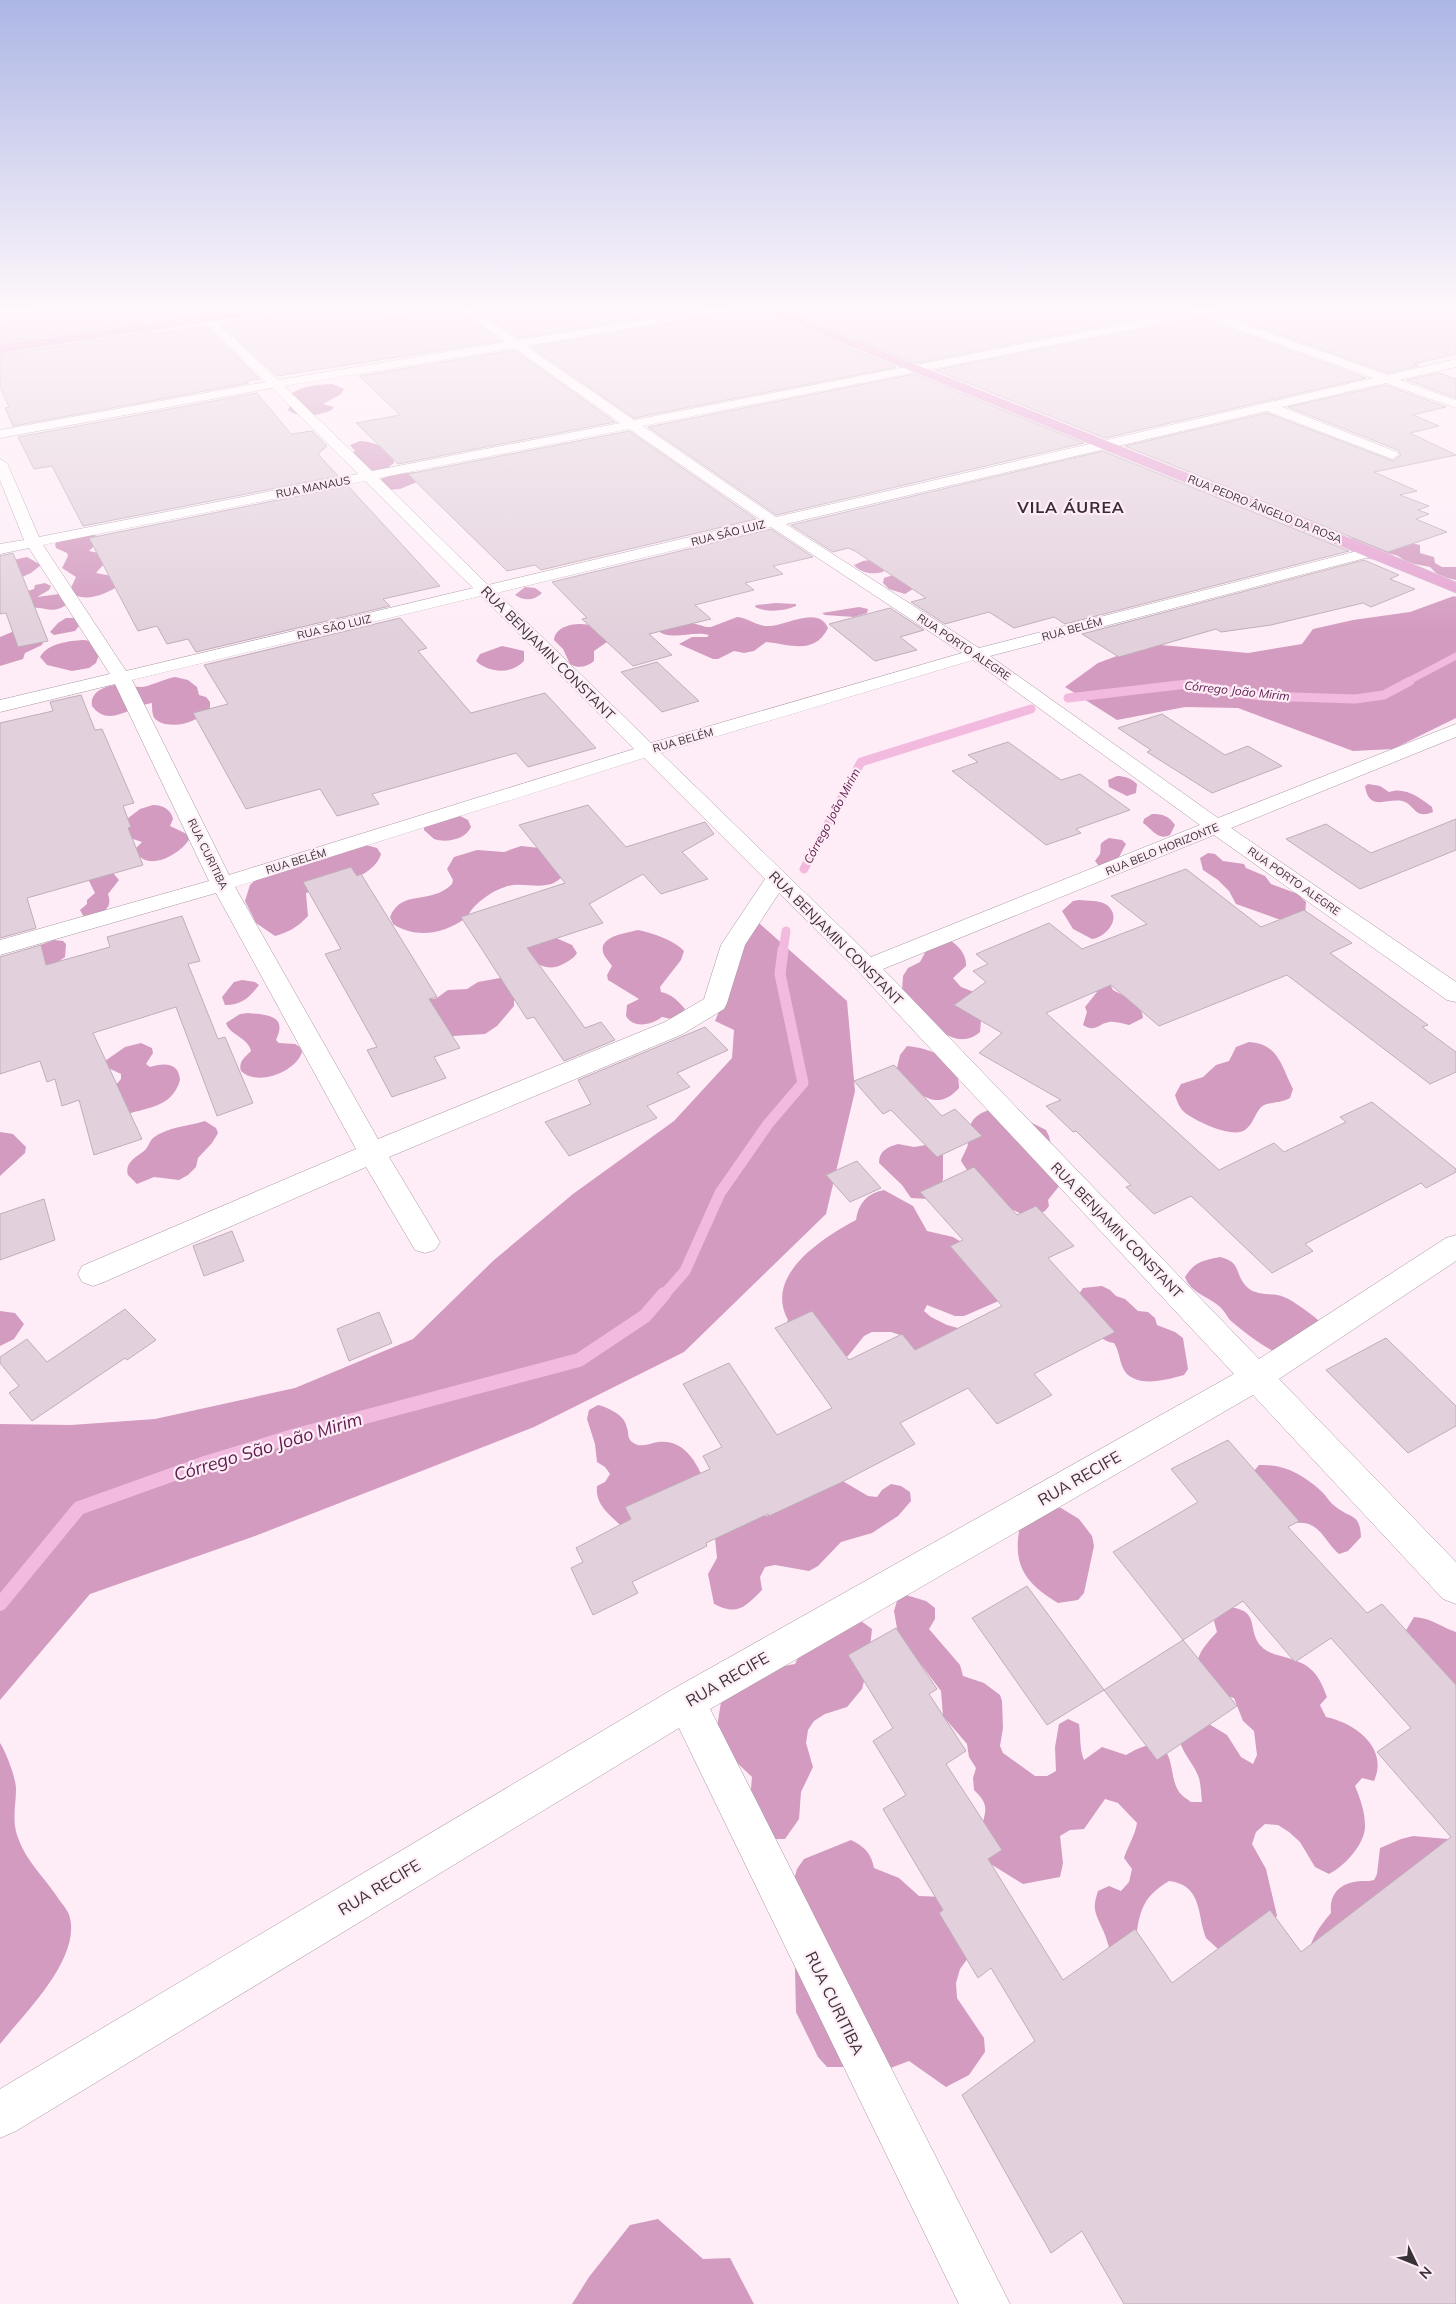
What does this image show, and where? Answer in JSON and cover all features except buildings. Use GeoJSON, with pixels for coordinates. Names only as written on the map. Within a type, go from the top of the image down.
{"type":"FeatureCollection","features":[{"type":"Feature","properties":{"kind":"main road","name":"RUA PEDRO ÂNGELO DA ROSA"},"geometry":{"type":"LineString","coordinates":[[1036,417],[1456,588]]}},
{"type":"Feature","properties":{"kind":"street"},"geometry":{"type":"LineString","coordinates":[[0,434],[96,417]]}},
{"type":"Feature","properties":{"kind":"street","name":"RUA BENJAMIN CONSTANT"},"geometry":{"type":"LineString","coordinates":[[308,417],[868,967],[1456,1587]]}},
{"type":"Feature","properties":{"kind":"street","name":"RUA PORTO ALEGRE"},"geometry":{"type":"LineString","coordinates":[[621,417],[773,522],[976,654],[1216,827],[1456,994]]}},
{"type":"Feature","properties":{"kind":"street","name":"RUA MANAUS"},"geometry":{"type":"LineString","coordinates":[[0,549],[670,417]]}},
{"type":"Feature","properties":{"kind":"street","name":"RUA SÃO LUIZ"},"geometry":{"type":"LineString","coordinates":[[0,706],[1223,417]]}},
{"type":"Feature","properties":{"kind":"street"},"geometry":{"type":"LineString","coordinates":[[1295,417],[1392,455]]}},
{"type":"Feature","properties":{"kind":"street","name":"RUA CURITIBA"},"geometry":{"type":"LineString","coordinates":[[0,463],[33,542],[121,677],[222,884],[372,1153],[425,1242]]}},
{"type":"Feature","properties":{"kind":"street","name":"RUA BELÉM"},"geometry":{"type":"LineString","coordinates":[[0,948],[222,884],[647,751],[976,654],[1371,552]]}},
{"type":"Feature","properties":{"kind":"street","name":"RUA BELO HORIZONTE"},"geometry":{"type":"LineString","coordinates":[[868,967],[1456,730]]}},
{"type":"Feature","properties":{"kind":"street"},"geometry":{"type":"LineString","coordinates":[[93,1274],[372,1153],[674,1028],[715,1003],[733,945],[777,878]]}},
{"type":"Feature","properties":{"kind":"street","name":"RUA RECIFE"},"geometry":{"type":"LineString","coordinates":[[0,2116],[686,1702],[1257,1377],[1456,1246]]}},
{"type":"Feature","properties":{"kind":"street","name":"RUA CURITIBA"},"geometry":{"type":"LineString","coordinates":[[686,1702],[985,2304]]}},
{"type":"Feature","properties":{"kind":"shaded area"},"geometry":{"type":"Polygon","coordinates":[[[360,441],[377,444],[382,447],[390,453],[394,463],[387,468],[370,471],[351,454],[355,451],[350,445],[360,441]]]}},
{"type":"Feature","properties":{"kind":"shaded area"},"geometry":{"type":"Polygon","coordinates":[[[419,472],[424,479],[400,489],[387,490],[378,480],[391,475],[419,472]]]}},
{"type":"Feature","properties":{"kind":"shaded area"},"geometry":{"type":"Polygon","coordinates":[[[88,533],[100,537],[89,551],[104,554],[103,565],[96,573],[112,576],[118,586],[101,595],[80,597],[70,590],[76,577],[62,568],[68,556],[67,553],[56,548],[55,544],[59,540],[88,533]]]}},
{"type":"Feature","properties":{"kind":"shaded area"},"geometry":{"type":"Polygon","coordinates":[[[1357,536],[1420,545],[1420,553],[1434,557],[1435,563],[1442,567],[1456,567],[1456,580],[1439,576],[1430,567],[1405,562],[1402,558],[1390,554],[1375,560],[1360,557],[1348,549],[1349,538],[1357,536]]]}},
{"type":"Feature","properties":{"kind":"shaded area"},"geometry":{"type":"Polygon","coordinates":[[[27,557],[41,565],[22,577],[0,563],[27,557]]]}},
{"type":"Feature","properties":{"kind":"shaded area"},"geometry":{"type":"Polygon","coordinates":[[[877,559],[884,570],[883,572],[867,573],[854,565],[863,561],[877,559]]]}},
{"type":"Feature","properties":{"kind":"shaded area"},"geometry":{"type":"Polygon","coordinates":[[[896,574],[919,585],[905,594],[889,589],[883,583],[884,578],[896,574]]]}},
{"type":"Feature","properties":{"kind":"shaded area"},"geometry":{"type":"Polygon","coordinates":[[[45,583],[51,586],[49,590],[37,597],[59,594],[66,605],[61,608],[48,610],[37,608],[0,613],[0,600],[34,589],[35,585],[45,583]]]}},
{"type":"Feature","properties":{"kind":"shaded area"},"geometry":{"type":"Polygon","coordinates":[[[525,587],[535,588],[542,593],[536,598],[529,599],[515,595],[525,587]]]}},
{"type":"Feature","properties":{"kind":"shaded area"},"geometry":{"type":"Polygon","coordinates":[[[1454,596],[1456,597],[1456,718],[1393,749],[1353,751],[1238,708],[1185,707],[1117,720],[1065,687],[1098,663],[1133,650],[1161,645],[1248,653],[1302,644],[1313,629],[1353,620],[1410,612],[1454,596]]]}},
{"type":"Feature","properties":{"kind":"shaded area"},"geometry":{"type":"Polygon","coordinates":[[[796,604],[796,606],[776,611],[755,607],[756,605],[796,604]]]}},
{"type":"Feature","properties":{"kind":"shaded area"},"geometry":{"type":"Polygon","coordinates":[[[859,607],[868,609],[867,613],[854,617],[825,615],[822,613],[859,607]]]}},
{"type":"Feature","properties":{"kind":"shaded area"},"geometry":{"type":"Polygon","coordinates":[[[737,617],[760,625],[774,626],[808,617],[823,621],[828,628],[822,637],[808,645],[792,646],[766,642],[754,651],[744,653],[734,651],[718,659],[713,659],[679,644],[692,637],[707,637],[709,635],[675,636],[657,630],[689,622],[711,627],[737,617]]]}},
{"type":"Feature","properties":{"kind":"shaded area"},"geometry":{"type":"Polygon","coordinates":[[[66,618],[76,618],[79,626],[75,631],[54,635],[50,632],[58,623],[66,618]]]}},
{"type":"Feature","properties":{"kind":"shaded area"},"geometry":{"type":"Polygon","coordinates":[[[580,624],[595,625],[607,642],[594,651],[594,661],[579,667],[570,664],[563,649],[554,640],[557,632],[563,627],[580,624]]]}},
{"type":"Feature","properties":{"kind":"shaded area"},"geometry":{"type":"Polygon","coordinates":[[[12,632],[22,632],[44,640],[42,645],[25,653],[23,659],[0,666],[0,637],[12,632]]]}},
{"type":"Feature","properties":{"kind":"shaded area"},"geometry":{"type":"Polygon","coordinates":[[[92,641],[101,649],[96,663],[89,668],[72,671],[47,665],[40,657],[53,646],[65,642],[92,641]]]}},
{"type":"Feature","properties":{"kind":"shaded area"},"geometry":{"type":"Polygon","coordinates":[[[502,646],[524,651],[524,661],[513,669],[500,671],[487,668],[476,661],[480,654],[502,646]]]}},
{"type":"Feature","properties":{"kind":"shaded area"},"geometry":{"type":"Polygon","coordinates":[[[175,677],[188,680],[197,687],[199,695],[206,697],[210,702],[210,710],[189,722],[171,725],[162,723],[154,717],[152,703],[113,716],[99,713],[92,706],[92,700],[95,695],[104,688],[116,685],[144,687],[175,677]]]}},
{"type":"Feature","properties":{"kind":"shaded area"},"geometry":{"type":"Polygon","coordinates":[[[1122,776],[1135,782],[1137,784],[1136,793],[1127,796],[1109,787],[1108,780],[1122,776]]]}},
{"type":"Feature","properties":{"kind":"shaded area"},"geometry":{"type":"Polygon","coordinates":[[[1368,784],[1380,786],[1389,792],[1400,791],[1412,794],[1432,807],[1433,812],[1427,814],[1418,813],[1410,805],[1402,801],[1374,801],[1367,794],[1365,786],[1368,784]]]}},
{"type":"Feature","properties":{"kind":"shaded area"},"geometry":{"type":"Polygon","coordinates":[[[153,805],[168,810],[173,819],[170,826],[191,836],[187,843],[172,855],[155,861],[140,857],[135,849],[142,842],[130,838],[123,822],[140,809],[153,805]]]}},
{"type":"Feature","properties":{"kind":"shaded area"},"geometry":{"type":"Polygon","coordinates":[[[1152,814],[1165,816],[1173,822],[1175,825],[1170,835],[1162,836],[1155,834],[1143,823],[1144,819],[1152,814]]]}},
{"type":"Feature","properties":{"kind":"shaded area"},"geometry":{"type":"Polygon","coordinates":[[[458,815],[468,820],[471,827],[460,838],[449,840],[434,839],[424,830],[424,827],[458,815]]]}},
{"type":"Feature","properties":{"kind":"shaded area"},"geometry":{"type":"Polygon","coordinates":[[[1109,838],[1122,840],[1126,844],[1119,857],[1121,861],[1103,871],[1095,861],[1100,854],[1101,843],[1109,838]]]}},
{"type":"Feature","properties":{"kind":"shaded area"},"geometry":{"type":"Polygon","coordinates":[[[366,845],[377,848],[381,854],[377,862],[370,870],[350,881],[306,893],[308,916],[297,926],[275,936],[256,923],[245,901],[250,885],[257,878],[366,845]]]}},
{"type":"Feature","properties":{"kind":"shaded area"},"geometry":{"type":"Polygon","coordinates":[[[521,846],[540,848],[561,870],[561,878],[548,885],[512,885],[501,888],[479,902],[466,918],[449,928],[439,931],[430,933],[411,932],[393,924],[390,917],[395,908],[402,903],[444,891],[452,884],[453,880],[447,869],[454,857],[477,850],[504,852],[521,846]]]}},
{"type":"Feature","properties":{"kind":"shaded area"},"geometry":{"type":"Polygon","coordinates":[[[1208,853],[1215,854],[1223,861],[1244,864],[1246,868],[1265,876],[1271,884],[1298,894],[1306,902],[1305,915],[1285,920],[1278,919],[1236,904],[1229,891],[1218,880],[1203,870],[1200,858],[1208,853]]]}},
{"type":"Feature","properties":{"kind":"shaded area"},"geometry":{"type":"Polygon","coordinates":[[[113,873],[119,880],[108,894],[109,904],[107,908],[85,919],[80,910],[95,893],[88,879],[113,873]]]}},
{"type":"Feature","properties":{"kind":"shaded area"},"geometry":{"type":"Polygon","coordinates":[[[1073,901],[1101,902],[1112,910],[1113,921],[1111,926],[1102,935],[1092,939],[1073,929],[1062,911],[1073,901]]]}},
{"type":"Feature","properties":{"kind":"shaded area"},"geometry":{"type":"Polygon","coordinates":[[[759,923],[847,1001],[855,1091],[826,1214],[684,1352],[534,1427],[255,1536],[90,1594],[0,1700],[0,1424],[71,1425],[155,1419],[295,1388],[413,1339],[494,1260],[573,1194],[674,1121],[732,1058],[734,1030],[715,1021],[725,997],[736,955],[759,923]]]}},
{"type":"Feature","properties":{"kind":"shaded area"},"geometry":{"type":"Polygon","coordinates":[[[638,930],[669,940],[684,951],[681,960],[660,987],[661,992],[672,996],[685,1009],[676,1020],[662,1017],[648,1024],[633,1023],[626,1016],[627,1005],[639,999],[608,980],[607,975],[612,966],[603,952],[605,942],[615,936],[638,930]]]}},
{"type":"Feature","properties":{"kind":"shaded area"},"geometry":{"type":"Polygon","coordinates":[[[556,938],[572,945],[577,953],[565,963],[551,968],[540,965],[528,958],[517,948],[556,938]]]}},
{"type":"Feature","properties":{"kind":"shaded area"},"geometry":{"type":"Polygon","coordinates":[[[54,940],[63,941],[66,944],[65,957],[56,963],[39,969],[15,954],[54,940]]]}},
{"type":"Feature","properties":{"kind":"shaded area"},"geometry":{"type":"Polygon","coordinates":[[[949,940],[962,951],[966,962],[966,966],[953,978],[961,987],[974,992],[981,1021],[980,1032],[969,1038],[958,1039],[936,1028],[902,991],[903,976],[908,968],[920,962],[927,949],[949,940]]]}},
{"type":"Feature","properties":{"kind":"shaded area"},"geometry":{"type":"Polygon","coordinates":[[[500,978],[507,979],[521,997],[514,1001],[514,1006],[497,1026],[485,1034],[437,1037],[421,996],[434,999],[448,990],[467,989],[478,982],[500,978]]]}},
{"type":"Feature","properties":{"kind":"shaded area"},"geometry":{"type":"Polygon","coordinates":[[[242,980],[255,982],[259,985],[245,1000],[236,1004],[225,1005],[222,997],[234,982],[242,980]]]}},
{"type":"Feature","properties":{"kind":"shaded area"},"geometry":{"type":"Polygon","coordinates":[[[1113,981],[1111,986],[1113,990],[1128,997],[1140,1007],[1143,1018],[1129,1025],[1112,1022],[1091,1028],[1083,1025],[1087,1012],[1085,1007],[1097,992],[1094,982],[1113,981]]]}},
{"type":"Feature","properties":{"kind":"shaded area"},"geometry":{"type":"Polygon","coordinates":[[[248,1013],[274,1018],[279,1026],[276,1040],[279,1043],[295,1044],[300,1047],[302,1052],[292,1066],[275,1075],[256,1078],[248,1076],[241,1071],[241,1062],[251,1051],[246,1042],[231,1030],[226,1023],[240,1014],[248,1013]]]}},
{"type":"Feature","properties":{"kind":"shaded area"},"geometry":{"type":"Polygon","coordinates":[[[1249,1042],[1267,1047],[1278,1058],[1293,1089],[1290,1098],[1261,1107],[1251,1124],[1245,1130],[1239,1132],[1223,1131],[1214,1128],[1184,1112],[1179,1106],[1175,1095],[1181,1084],[1203,1077],[1216,1065],[1229,1061],[1236,1047],[1249,1042]]]}},
{"type":"Feature","properties":{"kind":"shaded area"},"geometry":{"type":"Polygon","coordinates":[[[141,1043],[152,1048],[153,1053],[146,1064],[150,1067],[170,1065],[177,1070],[180,1080],[171,1097],[164,1102],[157,1106],[122,1116],[107,1095],[121,1079],[121,1074],[104,1066],[105,1061],[125,1047],[141,1043]]]}},
{"type":"Feature","properties":{"kind":"shaded area"},"geometry":{"type":"Polygon","coordinates":[[[907,1046],[925,1049],[949,1062],[955,1069],[959,1088],[942,1100],[934,1100],[918,1093],[896,1072],[900,1055],[907,1046]]]}},
{"type":"Feature","properties":{"kind":"shaded area"},"geometry":{"type":"Polygon","coordinates":[[[1000,1107],[1046,1130],[1049,1136],[1060,1185],[1048,1200],[1049,1206],[1045,1211],[1032,1217],[1011,1209],[992,1196],[967,1171],[961,1161],[968,1145],[969,1128],[972,1122],[985,1111],[1000,1107]]]}},
{"type":"Feature","properties":{"kind":"shaded area"},"geometry":{"type":"Polygon","coordinates":[[[205,1121],[216,1128],[218,1133],[212,1143],[198,1158],[196,1167],[188,1175],[179,1180],[154,1177],[137,1184],[128,1175],[129,1164],[145,1150],[153,1138],[171,1129],[205,1121]]]}},
{"type":"Feature","properties":{"kind":"shaded area"},"geometry":{"type":"Polygon","coordinates":[[[0,1132],[13,1134],[26,1147],[25,1153],[0,1176],[0,1132]]]}},
{"type":"Feature","properties":{"kind":"shaded area"},"geometry":{"type":"Polygon","coordinates":[[[898,1144],[914,1147],[932,1144],[943,1153],[943,1179],[936,1196],[928,1199],[911,1198],[902,1185],[879,1163],[880,1155],[884,1150],[898,1144]]]}},
{"type":"Feature","properties":{"kind":"shaded area"},"geometry":{"type":"Polygon","coordinates":[[[884,1190],[913,1206],[927,1231],[953,1237],[968,1246],[1001,1300],[964,1316],[955,1316],[927,1305],[924,1311],[931,1317],[947,1325],[965,1330],[925,1362],[900,1335],[891,1332],[872,1332],[864,1336],[848,1356],[840,1358],[782,1332],[788,1320],[782,1303],[784,1288],[790,1273],[814,1247],[828,1236],[856,1220],[864,1200],[878,1191],[884,1190]]]}},
{"type":"Feature","properties":{"kind":"shaded area"},"geometry":{"type":"Polygon","coordinates":[[[1220,1257],[1227,1259],[1235,1265],[1243,1282],[1251,1290],[1288,1299],[1325,1326],[1283,1356],[1262,1345],[1231,1321],[1219,1306],[1195,1291],[1185,1277],[1200,1262],[1220,1257]]]}},
{"type":"Feature","properties":{"kind":"shaded area"},"geometry":{"type":"Polygon","coordinates":[[[1102,1286],[1116,1296],[1125,1299],[1138,1311],[1148,1312],[1155,1318],[1157,1325],[1175,1332],[1183,1338],[1188,1369],[1184,1375],[1159,1381],[1141,1381],[1127,1373],[1122,1366],[1114,1343],[1100,1337],[1091,1325],[1079,1294],[1083,1288],[1102,1286]]]}},
{"type":"Feature","properties":{"kind":"shaded area"},"geometry":{"type":"Polygon","coordinates":[[[0,1311],[15,1313],[24,1324],[14,1339],[0,1346],[0,1311]]]}},
{"type":"Feature","properties":{"kind":"shaded area"},"geometry":{"type":"Polygon","coordinates":[[[598,1405],[611,1410],[623,1419],[626,1423],[629,1439],[635,1444],[666,1442],[681,1447],[692,1457],[703,1478],[621,1526],[604,1509],[598,1499],[597,1486],[605,1482],[610,1474],[605,1467],[597,1462],[595,1444],[587,1419],[589,1410],[598,1405]]]}},
{"type":"Feature","properties":{"kind":"shaded area"},"geometry":{"type":"Polygon","coordinates":[[[1259,1465],[1284,1468],[1306,1479],[1341,1511],[1357,1520],[1361,1537],[1348,1551],[1339,1554],[1321,1533],[1311,1525],[1297,1523],[1254,1471],[1259,1465]]]}},
{"type":"Feature","properties":{"kind":"shaded area"},"geometry":{"type":"Polygon","coordinates":[[[841,1480],[868,1496],[877,1497],[882,1490],[891,1484],[901,1486],[910,1492],[911,1501],[898,1516],[872,1533],[841,1542],[818,1566],[809,1571],[775,1565],[765,1567],[760,1577],[762,1590],[741,1608],[722,1608],[714,1604],[708,1574],[717,1558],[715,1538],[746,1515],[767,1516],[783,1493],[841,1480]]]}},
{"type":"Feature","properties":{"kind":"shaded area"},"geometry":{"type":"Polygon","coordinates":[[[1050,1506],[1061,1508],[1079,1519],[1092,1536],[1094,1546],[1084,1593],[1078,1600],[1058,1603],[1047,1596],[1029,1580],[1020,1562],[1018,1540],[1020,1526],[1050,1506]]]}},
{"type":"Feature","properties":{"kind":"shaded area"},"geometry":{"type":"Polygon","coordinates":[[[906,1595],[926,1601],[935,1608],[935,1619],[929,1629],[960,1665],[963,1676],[984,1683],[1000,1695],[1003,1728],[1000,1746],[1003,1753],[1035,1776],[1047,1776],[1056,1771],[1055,1747],[1059,1724],[1068,1719],[1079,1724],[1084,1760],[1102,1747],[1126,1755],[1150,1745],[1161,1747],[1169,1758],[1175,1784],[1179,1792],[1191,1802],[1202,1802],[1200,1781],[1180,1742],[1204,1721],[1227,1735],[1241,1757],[1253,1764],[1257,1755],[1254,1731],[1243,1721],[1234,1698],[1222,1695],[1196,1666],[1201,1652],[1217,1632],[1214,1621],[1218,1613],[1226,1607],[1245,1612],[1249,1616],[1257,1640],[1263,1648],[1273,1654],[1306,1665],[1316,1674],[1327,1697],[1320,1705],[1326,1717],[1337,1720],[1358,1731],[1373,1748],[1377,1758],[1374,1781],[1362,1778],[1355,1786],[1365,1820],[1362,1839],[1348,1860],[1329,1874],[1315,1867],[1300,1842],[1289,1832],[1278,1825],[1265,1824],[1256,1832],[1252,1844],[1266,1869],[1277,1916],[1265,1932],[1225,1952],[1217,1948],[1206,1938],[1197,1903],[1188,1888],[1169,1881],[1152,1894],[1143,1908],[1135,1946],[1113,1959],[1096,1914],[1095,1902],[1098,1891],[1109,1886],[1121,1891],[1129,1882],[1132,1869],[1124,1858],[1137,1823],[1118,1803],[1105,1799],[1084,1829],[1070,1830],[1060,1836],[1063,1863],[1060,1877],[1023,1884],[989,1863],[982,1837],[985,1807],[984,1802],[974,1790],[973,1778],[976,1768],[969,1757],[967,1744],[943,1716],[941,1691],[898,1634],[894,1611],[897,1601],[906,1595]]]}},
{"type":"Feature","properties":{"kind":"shaded area"},"geometry":{"type":"Polygon","coordinates":[[[846,1610],[872,1629],[868,1666],[862,1689],[847,1707],[825,1714],[814,1721],[808,1730],[806,1743],[813,1767],[801,1792],[799,1819],[785,1839],[772,1839],[744,1799],[751,1789],[752,1777],[733,1759],[717,1727],[721,1702],[773,1662],[784,1666],[795,1664],[804,1645],[846,1610]]]}},
{"type":"Feature","properties":{"kind":"shaded area"},"geometry":{"type":"Polygon","coordinates":[[[1414,1617],[1431,1621],[1456,1632],[1456,1709],[1405,1632],[1414,1617]]]}},
{"type":"Feature","properties":{"kind":"shaded area"},"geometry":{"type":"Polygon","coordinates":[[[0,1743],[16,1784],[14,1818],[20,1844],[68,1913],[71,1934],[67,1951],[48,1986],[0,2044],[0,1743]]]}},
{"type":"Feature","properties":{"kind":"shaded area"},"geometry":{"type":"Polygon","coordinates":[[[1413,1836],[1448,1839],[1308,1955],[1316,1932],[1331,1913],[1331,1902],[1335,1893],[1343,1886],[1357,1881],[1374,1880],[1377,1874],[1380,1848],[1413,1836]]]}},
{"type":"Feature","properties":{"kind":"shaded area"},"geometry":{"type":"Polygon","coordinates":[[[851,1840],[867,1851],[874,1868],[899,1878],[919,1896],[944,1897],[968,1958],[960,1969],[956,1983],[957,1998],[984,2038],[985,2052],[969,2075],[946,2087],[909,2061],[872,2075],[848,2067],[827,2067],[818,2057],[796,2012],[793,1883],[797,1869],[804,1859],[851,1840]]]}},
{"type":"Feature","properties":{"kind":"shaded area"},"geometry":{"type":"Polygon","coordinates":[[[658,2219],[703,2259],[730,2258],[754,2304],[572,2304],[589,2277],[630,2225],[658,2219]]]}},
{"type":"Feature","properties":{"kind":"waterway","name":"Córrego João Mirim"},"geometry":{"type":"LineString","coordinates":[[1407,682],[1456,656]]}},
{"type":"Feature","properties":{"kind":"waterway","name":"Córrego João Mirim"},"geometry":{"type":"LineString","coordinates":[[1068,698],[1187,684],[1260,696],[1355,699],[1384,695],[1410,681]]}},
{"type":"Feature","properties":{"kind":"waterway","name":"Córrego João Mirim"},"geometry":{"type":"LineString","coordinates":[[804,869],[861,762],[1031,709]]}},
{"type":"Feature","properties":{"kind":"waterway","name":"Córrego João Mirim"},"geometry":{"type":"LineString","coordinates":[[783,951],[786,931]]}},
{"type":"Feature","properties":{"kind":"waterway","name":"Córrego João Mirim"},"geometry":{"type":"LineString","coordinates":[[663,1296],[685,1271],[720,1193],[768,1124],[803,1083],[780,974],[783,950]]}},
{"type":"Feature","properties":{"kind":"waterway","name":"Córrego São João Mirim"},"geometry":{"type":"LineString","coordinates":[[0,1604],[79,1508],[202,1464],[293,1436],[579,1360],[645,1316],[664,1294]]}},
{"type":"Feature","properties":{"kind":"district","name":"VILA ÁUREA"},"geometry":{"type":"Point","coordinates":[1071,507]}}]}
